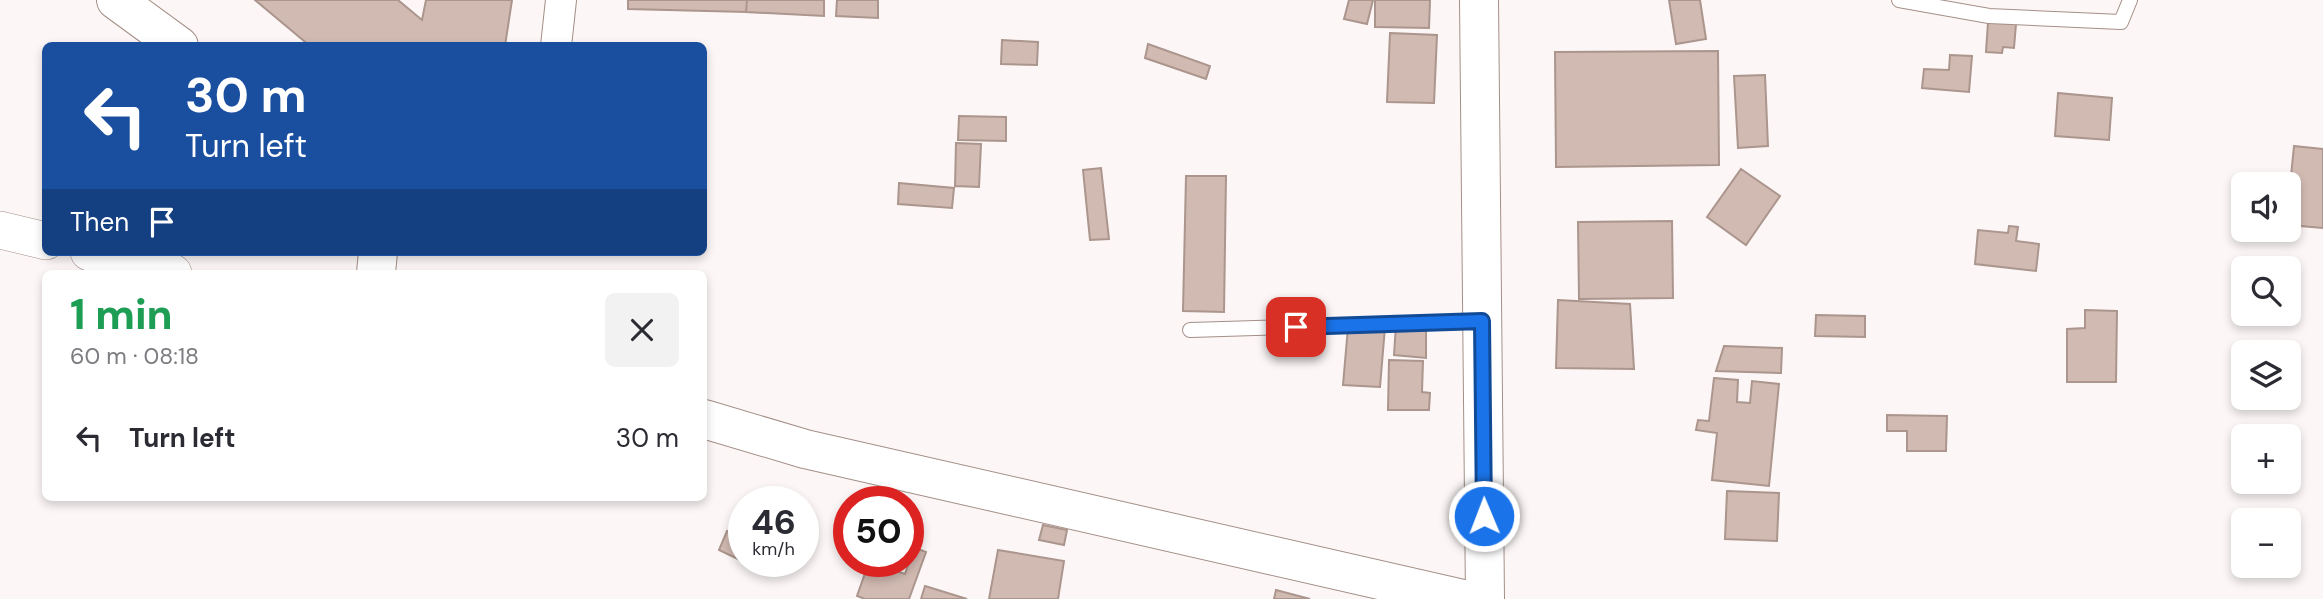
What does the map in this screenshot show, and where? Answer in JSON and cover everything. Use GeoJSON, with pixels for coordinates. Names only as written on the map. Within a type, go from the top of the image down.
{"type":"FeatureCollection","features":[{"type":"Feature","properties":{"kind":"main road"},"geometry":{"type":"LineString","coordinates":[[116,0],[174,42]]}},
{"type":"Feature","properties":{"kind":"main road"},"geometry":{"type":"LineString","coordinates":[[1479,0],[1485,599]]}},
{"type":"Feature","properties":{"kind":"main road"},"geometry":{"type":"LineString","coordinates":[[707,420],[818,452],[1463,599]]}},
{"type":"Feature","properties":{"kind":"street"},"geometry":{"type":"LineString","coordinates":[[556,42],[561,0]]}},
{"type":"Feature","properties":{"kind":"street"},"geometry":{"type":"LineString","coordinates":[[0,230],[42,240]]}},
{"type":"Feature","properties":{"kind":"street"},"geometry":{"type":"LineString","coordinates":[[105,256],[161,270]]}},
{"type":"Feature","properties":{"kind":"lane"},"geometry":{"type":"LineString","coordinates":[[1899,0],[1989,16],[2121,22],[2130,0]]}},
{"type":"Feature","properties":{"kind":"lane"},"geometry":{"type":"LineString","coordinates":[[1189,330],[1482,321]]}},
{"type":"Feature","properties":{"kind":"building"},"geometry":{"type":"Polygon","coordinates":[[[255,0],[398,0],[422,20],[426,0],[512,0],[506,42],[305,42],[255,0]]]}},
{"type":"Feature","properties":{"kind":"building"},"geometry":{"type":"Polygon","coordinates":[[[628,0],[747,0],[746,12],[628,9],[628,0]]]}},
{"type":"Feature","properties":{"kind":"building"},"geometry":{"type":"Polygon","coordinates":[[[747,0],[824,0],[824,16],[746,12],[747,0]]]}},
{"type":"Feature","properties":{"kind":"building"},"geometry":{"type":"Polygon","coordinates":[[[837,0],[878,0],[878,18],[836,16],[837,0]]]}},
{"type":"Feature","properties":{"kind":"building"},"geometry":{"type":"Polygon","coordinates":[[[1349,0],[1373,0],[1367,24],[1344,19],[1349,0]]]}},
{"type":"Feature","properties":{"kind":"building"},"geometry":{"type":"Polygon","coordinates":[[[1375,0],[1430,0],[1429,28],[1375,27],[1375,0]]]}},
{"type":"Feature","properties":{"kind":"building"},"geometry":{"type":"Polygon","coordinates":[[[1669,0],[1700,0],[1706,39],[1676,44],[1669,0]]]}},
{"type":"Feature","properties":{"kind":"building"},"geometry":{"type":"Polygon","coordinates":[[[1988,22],[2016,24],[2014,48],[2003,47],[2002,53],[1986,52],[1988,22]]]}},
{"type":"Feature","properties":{"kind":"building"},"geometry":{"type":"Polygon","coordinates":[[[1390,33],[1437,35],[1434,103],[1387,102],[1390,33]]]}},
{"type":"Feature","properties":{"kind":"building"},"geometry":{"type":"Polygon","coordinates":[[[1002,40],[1038,42],[1037,65],[1001,64],[1002,40]]]}},
{"type":"Feature","properties":{"kind":"building"},"geometry":{"type":"Polygon","coordinates":[[[1148,44],[1210,66],[1206,79],[1145,58],[1148,44]]]}},
{"type":"Feature","properties":{"kind":"building"},"geometry":{"type":"Polygon","coordinates":[[[1718,51],[1719,165],[1556,167],[1555,52],[1718,51]]]}},
{"type":"Feature","properties":{"kind":"building"},"geometry":{"type":"Polygon","coordinates":[[[1950,55],[1972,56],[1969,92],[1922,88],[1924,69],[1949,70],[1950,55]]]}},
{"type":"Feature","properties":{"kind":"building"},"geometry":{"type":"Polygon","coordinates":[[[1765,75],[1768,146],[1738,148],[1734,76],[1765,75]]]}},
{"type":"Feature","properties":{"kind":"building"},"geometry":{"type":"Polygon","coordinates":[[[2058,93],[2112,98],[2109,140],[2055,136],[2058,93]]]}},
{"type":"Feature","properties":{"kind":"building"},"geometry":{"type":"Polygon","coordinates":[[[959,116],[1006,117],[1006,141],[958,140],[959,116]]]}},
{"type":"Feature","properties":{"kind":"building"},"geometry":{"type":"Polygon","coordinates":[[[956,143],[981,144],[979,187],[955,186],[956,143]]]}},
{"type":"Feature","properties":{"kind":"building"},"geometry":{"type":"Polygon","coordinates":[[[2294,146],[2323,149],[2323,228],[2301,226],[2301,172],[2291,172],[2294,146]]]}},
{"type":"Feature","properties":{"kind":"building"},"geometry":{"type":"Polygon","coordinates":[[[1101,168],[1109,239],[1090,240],[1083,170],[1101,168]]]}},
{"type":"Feature","properties":{"kind":"building"},"geometry":{"type":"Polygon","coordinates":[[[1741,169],[1780,196],[1746,245],[1707,217],[1741,169]]]}},
{"type":"Feature","properties":{"kind":"building"},"geometry":{"type":"Polygon","coordinates":[[[1186,176],[1226,176],[1224,312],[1183,311],[1186,176]]]}},
{"type":"Feature","properties":{"kind":"building"},"geometry":{"type":"Polygon","coordinates":[[[899,183],[954,188],[952,208],[898,204],[899,183]]]}},
{"type":"Feature","properties":{"kind":"building"},"geometry":{"type":"Polygon","coordinates":[[[1672,221],[1673,298],[1579,299],[1578,222],[1672,221]]]}},
{"type":"Feature","properties":{"kind":"building"},"geometry":{"type":"Polygon","coordinates":[[[2009,226],[2018,227],[2016,241],[2039,244],[2036,271],[1975,264],[1978,230],[2008,233],[2009,226]]]}},
{"type":"Feature","properties":{"kind":"building"},"geometry":{"type":"Polygon","coordinates":[[[1558,300],[1630,304],[1634,369],[1556,368],[1558,300]]]}},
{"type":"Feature","properties":{"kind":"building"},"geometry":{"type":"Polygon","coordinates":[[[2085,310],[2117,311],[2116,382],[2067,382],[2067,329],[2085,328],[2085,310]]]}},
{"type":"Feature","properties":{"kind":"building"},"geometry":{"type":"Polygon","coordinates":[[[1816,315],[1865,316],[1865,337],[1815,336],[1816,315]]]}},
{"type":"Feature","properties":{"kind":"building"},"geometry":{"type":"Polygon","coordinates":[[[1396,324],[1426,325],[1426,358],[1394,355],[1396,324]]]}},
{"type":"Feature","properties":{"kind":"building"},"geometry":{"type":"Polygon","coordinates":[[[1348,327],[1385,327],[1380,387],[1343,385],[1348,327]]]}},
{"type":"Feature","properties":{"kind":"building"},"geometry":{"type":"Polygon","coordinates":[[[1724,346],[1782,348],[1781,373],[1716,371],[1724,346]]]}},
{"type":"Feature","properties":{"kind":"building"},"geometry":{"type":"Polygon","coordinates":[[[1389,360],[1423,361],[1422,392],[1430,393],[1429,410],[1388,410],[1389,360]]]}},
{"type":"Feature","properties":{"kind":"building"},"geometry":{"type":"Polygon","coordinates":[[[1714,378],[1738,380],[1737,402],[1750,403],[1752,381],[1779,384],[1769,486],[1712,480],[1717,433],[1696,430],[1698,420],[1709,421],[1714,378]]]}},
{"type":"Feature","properties":{"kind":"building"},"geometry":{"type":"Polygon","coordinates":[[[1887,415],[1947,416],[1946,451],[1907,451],[1907,431],[1887,431],[1887,415]]]}},
{"type":"Feature","properties":{"kind":"building"},"geometry":{"type":"Polygon","coordinates":[[[1727,491],[1779,493],[1777,541],[1725,539],[1727,491]]]}},
{"type":"Feature","properties":{"kind":"building"},"geometry":{"type":"Polygon","coordinates":[[[1043,525],[1067,530],[1064,545],[1039,540],[1043,525]]]}},
{"type":"Feature","properties":{"kind":"building"},"geometry":{"type":"Polygon","coordinates":[[[727,531],[728,531],[728,554],[719,550],[727,531]]]}},
{"type":"Feature","properties":{"kind":"building"},"geometry":{"type":"Polygon","coordinates":[[[998,550],[1064,561],[1058,599],[989,599],[998,550]]]}},
{"type":"Feature","properties":{"kind":"building"},"geometry":{"type":"Polygon","coordinates":[[[864,577],[917,577],[909,599],[865,599],[857,596],[864,577]]]}},
{"type":"Feature","properties":{"kind":"building"},"geometry":{"type":"Polygon","coordinates":[[[925,586],[967,599],[921,599],[925,586]]]}},
{"type":"Feature","properties":{"kind":"building"},"geometry":{"type":"Polygon","coordinates":[[[1276,590],[1310,599],[1274,599],[1276,590]]]}},
{"type":"Feature","properties":{"kind":"route"},"geometry":{"type":"LineString","coordinates":[[1296,327],[1482,321],[1484,516]]}}]}
